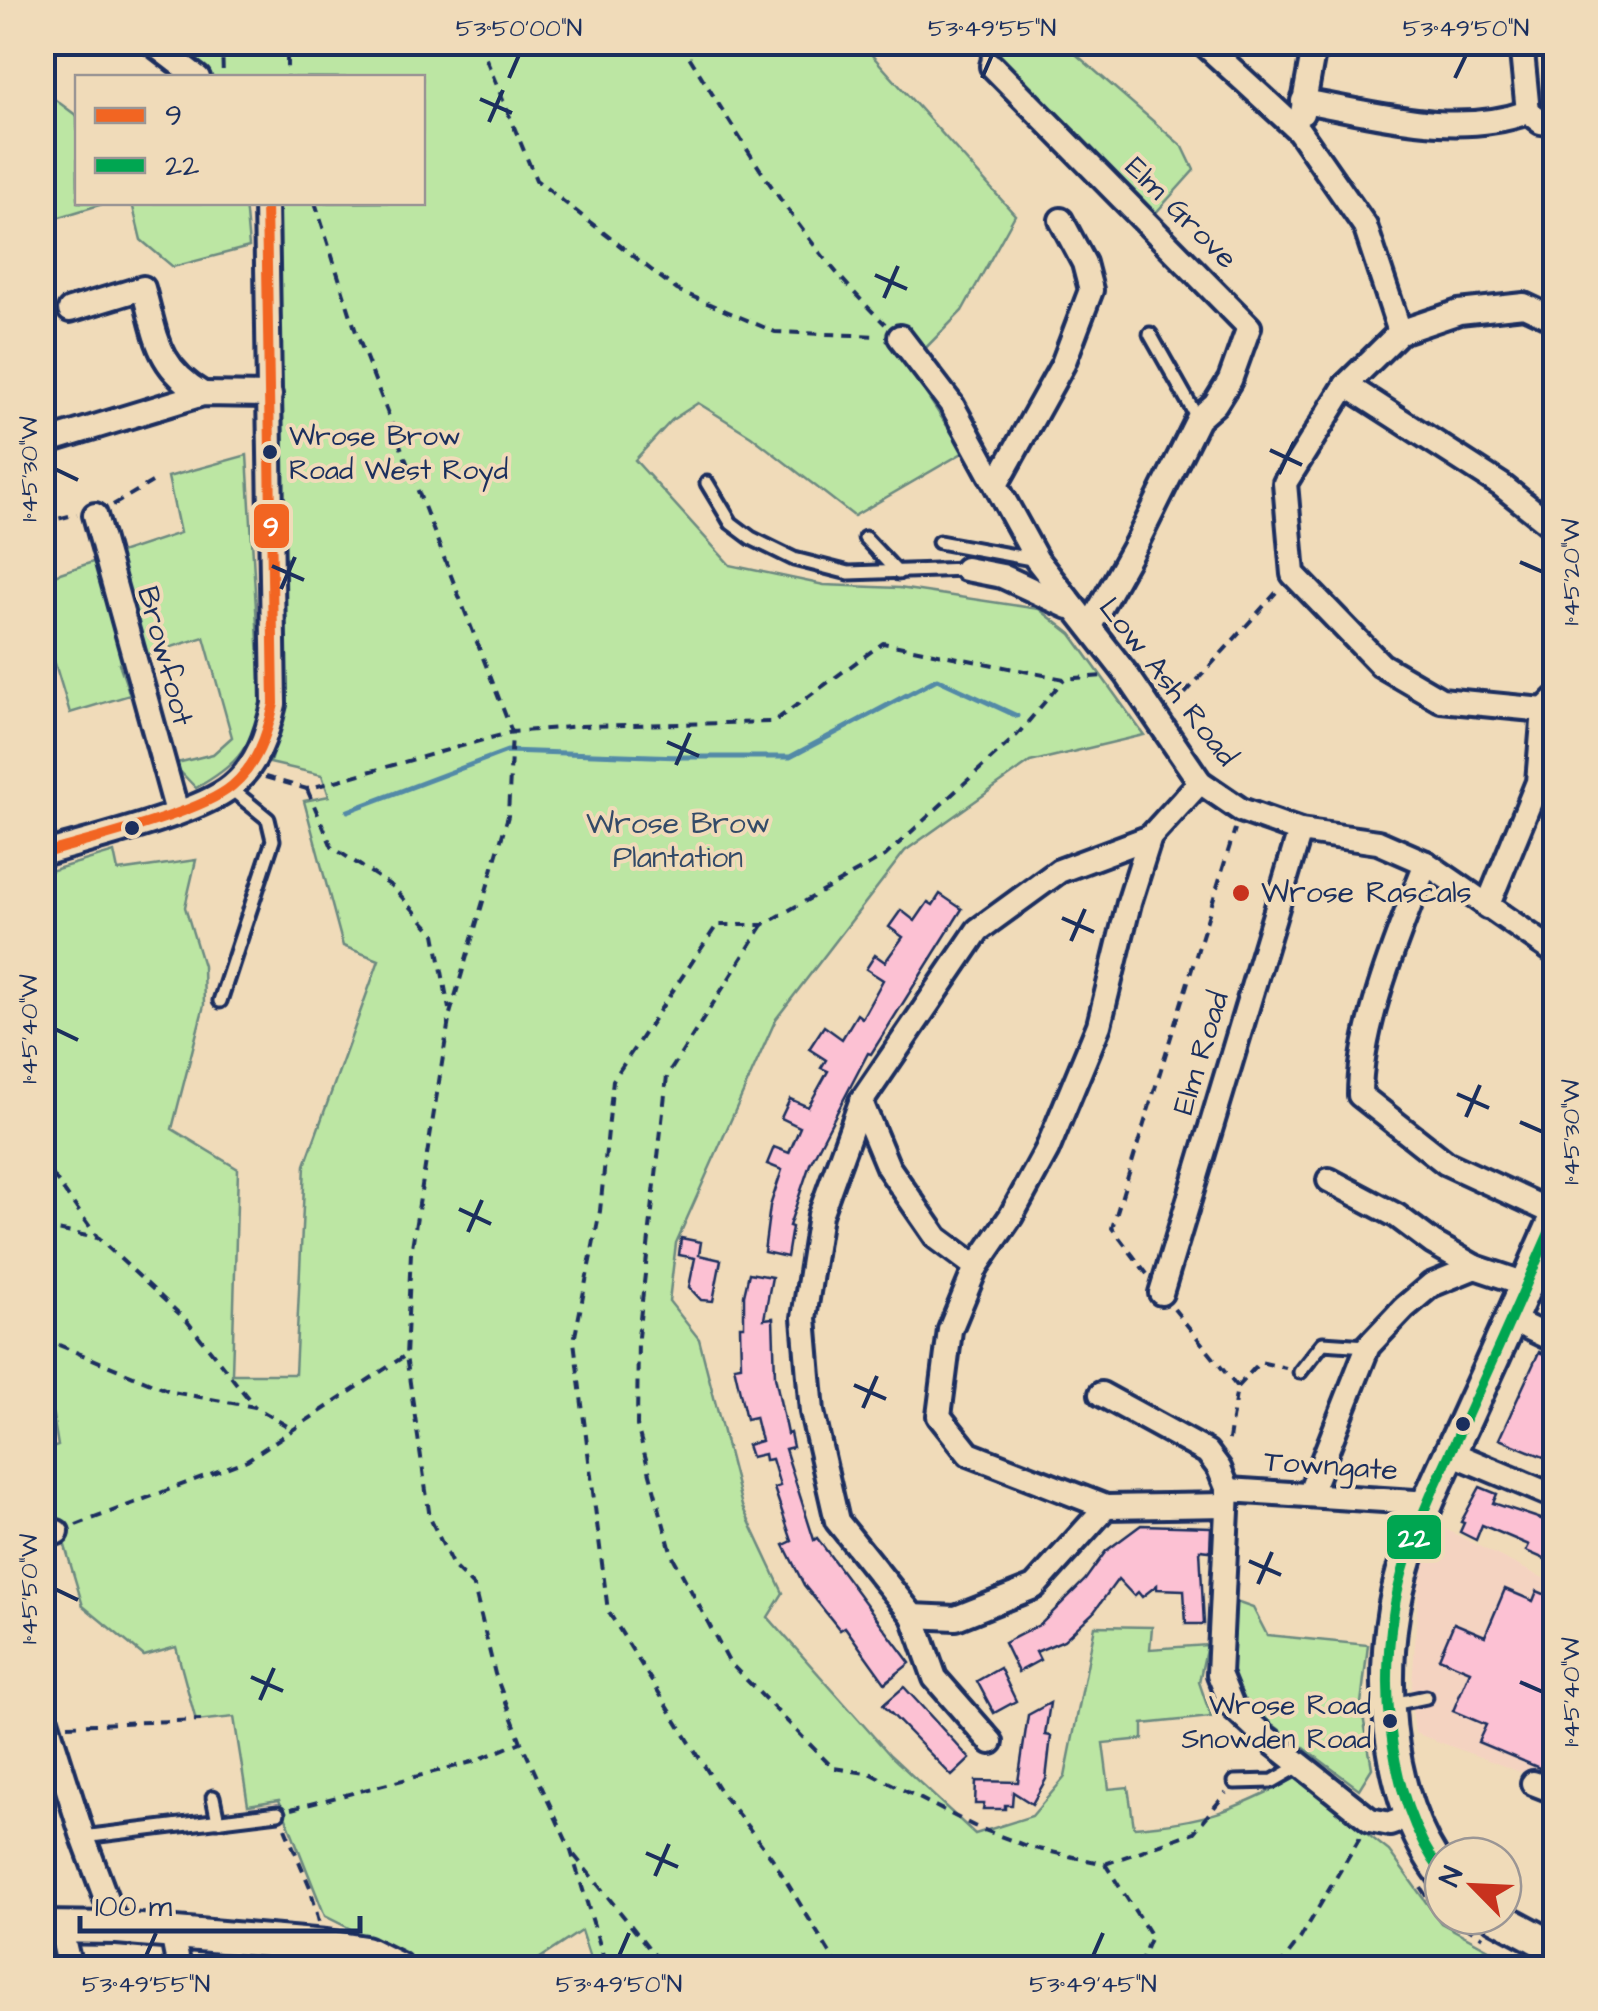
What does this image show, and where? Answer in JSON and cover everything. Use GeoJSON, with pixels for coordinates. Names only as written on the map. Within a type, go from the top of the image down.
{"type":"FeatureCollection","features":[{"type":"Feature","properties":{"kind":"street"},"geometry":{"type":"LineString","coordinates":[[150,42],[194,75]]}},
{"type":"Feature","properties":{"kind":"street"},"geometry":{"type":"LineString","coordinates":[[1202,42],[1300,131],[1364,226],[1400,332]]}},
{"type":"Feature","properties":{"kind":"street"},"geometry":{"type":"LineString","coordinates":[[1300,131],[1315,42]]}},
{"type":"Feature","properties":{"kind":"street"},"geometry":{"type":"LineString","coordinates":[[1521,42],[1528,112],[1541,122],[1556,124]]}},
{"type":"Feature","properties":{"kind":"street","name":"Elm Grove"},"geometry":{"type":"LineString","coordinates":[[991,54],[1250,328],[1230,380],[1215,404],[1198,420],[1138,542],[1090,626]]}},
{"type":"Feature","properties":{"kind":"street"},"geometry":{"type":"LineString","coordinates":[[1303,101],[1432,123],[1500,122],[1528,112]]}},
{"type":"Feature","properties":{"kind":"street"},"geometry":{"type":"LineString","coordinates":[[44,850],[177,812],[238,780],[265,740],[274,704],[266,205]]}},
{"type":"Feature","properties":{"kind":"street"},"geometry":{"type":"LineString","coordinates":[[997,483],[1063,364],[1091,290],[1084,263],[1061,220]]}},
{"type":"Feature","properties":{"kind":"street"},"geometry":{"type":"LineString","coordinates":[[70,310],[142,288],[164,360],[179,379],[203,394]]}},
{"type":"Feature","properties":{"kind":"street"},"geometry":{"type":"LineString","coordinates":[[1487,907],[1538,782],[1550,704],[1441,700],[1382,665],[1292,574],[1285,483],[1346,385],[1400,332],[1459,312],[1524,306],[1556,320]]}},
{"type":"Feature","properties":{"kind":"street","name":"Low Ash Road"},"geometry":{"type":"LineString","coordinates":[[900,337],[952,405],[1037,560],[1127,675],[1200,782],[1241,810],[1300,831],[1378,842],[1426,863],[1556,953]]}},
{"type":"Feature","properties":{"kind":"street"},"geometry":{"type":"LineString","coordinates":[[1346,385],[1502,485],[1556,529]]}},
{"type":"Feature","properties":{"kind":"street"},"geometry":{"type":"LineString","coordinates":[[42,442],[203,394],[270,395]]}},
{"type":"Feature","properties":{"kind":"street","name":"Browfoot"},"geometry":{"type":"LineString","coordinates":[[95,516],[177,812]]}},
{"type":"Feature","properties":{"kind":"street"},"geometry":{"type":"LineString","coordinates":[[966,569],[1002,576],[1072,608]]}},
{"type":"Feature","properties":{"kind":"street"},"geometry":{"type":"LineString","coordinates":[[913,1616],[956,1618],[1034,1588],[1106,1507],[969,1454],[939,1416],[950,1330],[976,1267],[1011,1216],[1047,1150],[1100,1025],[1129,903],[1150,838],[1200,782]]}},
{"type":"Feature","properties":{"kind":"street","name":"Elm Road"},"geometry":{"type":"LineString","coordinates":[[1160,1292],[1300,831]]}},
{"type":"Feature","properties":{"kind":"street"},"geometry":{"type":"LineString","coordinates":[[990,1742],[935,1678],[913,1616],[837,1521],[812,1412],[804,1318],[820,1215],[861,1102],[978,930],[1058,871],[1150,838]]}},
{"type":"Feature","properties":{"kind":"street"},"geometry":{"type":"LineString","coordinates":[[1423,1840],[1412,1816],[1393,1747],[1388,1704],[1390,1639],[1402,1574],[1450,1452],[1556,1216],[1446,1163],[1360,1094],[1360,1070],[1389,960],[1426,863]]}},
{"type":"Feature","properties":{"kind":"street"},"geometry":{"type":"LineString","coordinates":[[861,1102],[888,1167],[936,1238],[976,1267]]}},
{"type":"Feature","properties":{"kind":"street"},"geometry":{"type":"LineString","coordinates":[[1329,1180],[1397,1216],[1475,1267],[1526,1284]]}},
{"type":"Feature","properties":{"kind":"street"},"geometry":{"type":"LineString","coordinates":[[1310,1493],[1368,1346],[1431,1285],[1475,1267]]}},
{"type":"Feature","properties":{"kind":"street"},"geometry":{"type":"LineString","coordinates":[[1512,1320],[1556,1341]]}},
{"type":"Feature","properties":{"kind":"street"},"geometry":{"type":"LineString","coordinates":[[1101,1394],[1207,1452],[1219,1468],[1228,1497],[1219,1674],[1232,1706],[1370,1820],[1390,1824],[1412,1816]]}},
{"type":"Feature","properties":{"kind":"street"},"geometry":{"type":"LineString","coordinates":[[1450,1452],[1556,1496]]}},
{"type":"Feature","properties":{"kind":"street","name":"Towngate"},"geometry":{"type":"LineString","coordinates":[[1106,1507],[1310,1493],[1430,1503]]}},
{"type":"Feature","properties":{"kind":"street"},"geometry":{"type":"LineString","coordinates":[[46,1716],[117,1928]]}},
{"type":"Feature","properties":{"kind":"street"},"geometry":{"type":"LineString","coordinates":[[70,1968],[51,1927],[172,1932],[282,1955],[326,1946],[365,1952],[397,1968]]}},
{"type":"Feature","properties":{"kind":"street"},"geometry":{"type":"LineString","coordinates":[[1523,1930],[1556,1948]]}},
{"type":"Feature","properties":{"kind":"street"},"geometry":{"type":"LineString","coordinates":[[172,1932],[179,1968]]}},
{"type":"Feature","properties":{"kind":"lane"},"geometry":{"type":"LineString","coordinates":[[1150,334],[1198,420]]}},
{"type":"Feature","properties":{"kind":"lane"},"geometry":{"type":"LineString","coordinates":[[707,483],[731,523],[750,538],[794,559],[849,573],[966,569]]}},
{"type":"Feature","properties":{"kind":"lane"},"geometry":{"type":"LineString","coordinates":[[865,538],[898,573]]}},
{"type":"Feature","properties":{"kind":"lane"},"geometry":{"type":"LineString","coordinates":[[939,542],[1037,560]]}},
{"type":"Feature","properties":{"kind":"lane"},"geometry":{"type":"LineString","coordinates":[[220,1002],[273,840],[268,819],[238,780]]}},
{"type":"Feature","properties":{"kind":"lane"},"geometry":{"type":"LineString","coordinates":[[1300,1372],[1323,1344],[1368,1346]]}},
{"type":"Feature","properties":{"kind":"lane"},"geometry":{"type":"LineString","coordinates":[[1388,1704],[1426,1697]]}},
{"type":"Feature","properties":{"kind":"lane"},"geometry":{"type":"LineString","coordinates":[[1234,1782],[1273,1782],[1301,1765]]}},
{"type":"Feature","properties":{"kind":"lane"},"geometry":{"type":"LineString","coordinates":[[214,1797],[218,1821]]}},
{"type":"Feature","properties":{"kind":"lane"},"geometry":{"type":"LineString","coordinates":[[84,1837],[278,1813]]}},
{"type":"Feature","properties":{"kind":"path"},"geometry":{"type":"LineString","coordinates":[[222,42],[223,75]]}},
{"type":"Feature","properties":{"kind":"path"},"geometry":{"type":"LineString","coordinates":[[280,42],[287,52],[287,75]]}},
{"type":"Feature","properties":{"kind":"path"},"geometry":{"type":"LineString","coordinates":[[479,42],[536,180],[677,290],[775,332],[900,337]]}},
{"type":"Feature","properties":{"kind":"path"},"geometry":{"type":"LineString","coordinates":[[680,42],[778,198],[850,291],[900,337]]}},
{"type":"Feature","properties":{"kind":"path"},"geometry":{"type":"LineString","coordinates":[[316,205],[356,332],[514,744],[508,816],[450,1014],[411,1253],[406,1356],[430,1518],[453,1566],[474,1587],[495,1674],[571,1851],[607,1968]]}},
{"type":"Feature","properties":{"kind":"path"},"geometry":{"type":"LineString","coordinates":[[1160,721],[1292,574]]}},
{"type":"Feature","properties":{"kind":"path"},"geometry":{"type":"LineString","coordinates":[[238,780],[307,789],[512,732],[581,726],[773,722],[883,643],[1064,678],[1127,675]]}},
{"type":"Feature","properties":{"kind":"path"},"geometry":{"type":"LineString","coordinates":[[1064,678],[1017,735],[885,856],[763,925],[667,1076],[638,1337],[637,1426],[672,1555],[728,1662],[833,1768],[872,1774],[974,1826],[1030,1848],[1105,1864],[1194,1832],[1234,1782]]}},
{"type":"Feature","properties":{"kind":"path"},"geometry":{"type":"LineString","coordinates":[[307,789],[332,847],[393,887],[435,934],[450,1014]]}},
{"type":"Feature","properties":{"kind":"path"},"geometry":{"type":"LineString","coordinates":[[763,925],[717,925],[613,1080],[600,1211],[574,1341],[608,1610],[720,1791],[772,1858],[839,1968]]}},
{"type":"Feature","properties":{"kind":"path"},"geometry":{"type":"LineString","coordinates":[[42,1160],[98,1238],[187,1321],[255,1406],[294,1430]]}},
{"type":"Feature","properties":{"kind":"path"},"geometry":{"type":"LineString","coordinates":[[42,1227],[98,1238]]}},
{"type":"Feature","properties":{"kind":"path"},"geometry":{"type":"LineString","coordinates":[[42,1338],[172,1392],[255,1406]]}},
{"type":"Feature","properties":{"kind":"path"},"geometry":{"type":"LineString","coordinates":[[50,1535],[247,1460],[406,1356]]}},
{"type":"Feature","properties":{"kind":"path"},"geometry":{"type":"LineString","coordinates":[[1237,1387],[1260,1362],[1300,1372]]}},
{"type":"Feature","properties":{"kind":"path"},"geometry":{"type":"LineString","coordinates":[[46,1716],[201,1720]]}},
{"type":"Feature","properties":{"kind":"path"},"geometry":{"type":"LineString","coordinates":[[326,1946],[310,1887],[278,1813],[472,1762],[521,1742]]}},
{"type":"Feature","properties":{"kind":"path"},"geometry":{"type":"LineString","coordinates":[[1278,1968],[1300,1939],[1370,1820]]}},
{"type":"Feature","properties":{"kind":"path"},"geometry":{"type":"LineString","coordinates":[[571,1851],[665,1968]]}},
{"type":"Feature","properties":{"kind":"path"},"geometry":{"type":"LineString","coordinates":[[1105,1864],[1151,1936],[1138,1968]]}},
{"type":"Feature","properties":{"kind":"shaded area"},"geometry":{"type":"Polygon","coordinates":[[[1435,1524],[1555,1584],[1555,1785],[1415,1733],[1411,1702],[1419,1581],[1435,1524]]]}},
{"type":"Feature","properties":{"kind":"green space","name":"Wrose Brow Plantation"},"geometry":{"type":"Polygon","coordinates":[[[170,43],[861,43],[1015,215],[962,311],[908,366],[964,452],[854,516],[751,436],[698,403],[672,420],[635,460],[730,565],[824,585],[899,588],[1039,609],[1071,634],[1144,735],[1030,762],[905,851],[776,1019],[676,1243],[669,1301],[699,1339],[742,1506],[783,1593],[768,1617],[890,1755],[975,1834],[1032,1816],[1065,1777],[1095,1626],[1152,1627],[1150,1649],[1207,1645],[1199,1682],[1211,1717],[1143,1724],[1143,1739],[1103,1743],[1109,1789],[1128,1787],[1134,1827],[1218,1813],[1296,1778],[1389,1851],[1423,1898],[1423,1936],[1465,1936],[1524,1968],[593,1968],[581,1931],[525,1968],[429,1968],[325,1916],[279,1800],[248,1805],[234,1717],[196,1721],[176,1647],[144,1656],[83,1606],[43,1472],[43,1451],[58,1446],[42,1350],[43,873],[114,852],[118,871],[196,860],[185,907],[203,966],[204,1005],[172,1129],[238,1169],[232,1374],[295,1374],[305,1165],[379,960],[343,946],[304,801],[329,796],[322,775],[270,763],[287,695],[275,205],[425,205],[425,75],[210,75],[170,43]]]}},
{"type":"Feature","properties":{"kind":"green space"},"geometry":{"type":"Polygon","coordinates":[[[1008,43],[1063,43],[1183,147],[1194,170],[1153,216],[998,57],[1008,43]]]}},
{"type":"Feature","properties":{"kind":"green space"},"geometry":{"type":"Polygon","coordinates":[[[42,90],[75,115],[75,205],[99,205],[43,222],[42,90]]]}},
{"type":"Feature","properties":{"kind":"green space"},"geometry":{"type":"Polygon","coordinates":[[[132,205],[245,205],[249,247],[173,267],[141,240],[132,205]]]}},
{"type":"Feature","properties":{"kind":"green space"},"geometry":{"type":"Polygon","coordinates":[[[247,455],[262,710],[238,756],[196,788],[173,764],[213,754],[232,737],[204,637],[119,663],[130,695],[70,713],[43,624],[42,579],[180,533],[168,477],[247,455]]]}},
{"type":"Feature","properties":{"kind":"green space"},"geometry":{"type":"Polygon","coordinates":[[[1236,1602],[1253,1608],[1267,1635],[1368,1645],[1361,1704],[1372,1768],[1359,1789],[1248,1706],[1229,1668],[1236,1602]]]}},
{"type":"Feature","properties":{"kind":"building"},"geometry":{"type":"Polygon","coordinates":[[[940,894],[962,909],[871,1054],[868,1053],[810,1164],[789,1226],[792,1227],[787,1257],[764,1252],[770,1206],[782,1170],[767,1164],[774,1147],[789,1153],[800,1127],[781,1118],[790,1099],[808,1107],[828,1071],[821,1068],[826,1060],[809,1049],[824,1026],[842,1039],[857,1014],[862,1018],[883,980],[866,969],[875,955],[885,962],[903,937],[889,927],[901,910],[915,921],[928,902],[933,905],[940,894]]]}},
{"type":"Feature","properties":{"kind":"building"},"geometry":{"type":"Polygon","coordinates":[[[681,1238],[701,1242],[699,1255],[721,1260],[713,1301],[701,1300],[689,1287],[695,1258],[679,1255],[681,1238]]]}},
{"type":"Feature","properties":{"kind":"building"},"geometry":{"type":"Polygon","coordinates":[[[749,1273],[772,1277],[764,1319],[773,1318],[775,1376],[793,1447],[785,1449],[814,1540],[817,1538],[910,1663],[885,1683],[845,1627],[840,1630],[804,1585],[784,1545],[792,1541],[774,1488],[780,1486],[772,1459],[765,1460],[764,1454],[751,1457],[747,1445],[761,1441],[755,1417],[746,1419],[734,1366],[741,1365],[740,1326],[744,1326],[749,1273]]]}},
{"type":"Feature","properties":{"kind":"building"},"geometry":{"type":"Polygon","coordinates":[[[1539,1352],[1556,1359],[1556,1462],[1499,1439],[1539,1352]]]}},
{"type":"Feature","properties":{"kind":"building"},"geometry":{"type":"Polygon","coordinates":[[[1480,1487],[1497,1494],[1493,1503],[1556,1524],[1556,1564],[1526,1551],[1529,1545],[1482,1525],[1476,1540],[1460,1532],[1464,1523],[1461,1522],[1480,1487]]]}},
{"type":"Feature","properties":{"kind":"building"},"geometry":{"type":"Polygon","coordinates":[[[1141,1525],[1211,1527],[1210,1551],[1200,1550],[1204,1624],[1186,1624],[1184,1590],[1157,1589],[1157,1585],[1142,1597],[1138,1592],[1134,1596],[1118,1579],[1094,1612],[1064,1640],[1036,1652],[1040,1660],[1018,1672],[1004,1643],[1041,1624],[1085,1580],[1106,1551],[1141,1525]]]}},
{"type":"Feature","properties":{"kind":"building"},"geometry":{"type":"Polygon","coordinates":[[[1505,1589],[1533,1601],[1537,1591],[1556,1599],[1556,1775],[1478,1742],[1486,1725],[1453,1711],[1470,1671],[1439,1658],[1454,1623],[1485,1636],[1505,1589]]]}},
{"type":"Feature","properties":{"kind":"building"},"geometry":{"type":"Polygon","coordinates":[[[1000,1668],[1016,1701],[994,1713],[977,1681],[1000,1668]]]}},
{"type":"Feature","properties":{"kind":"building"},"geometry":{"type":"Polygon","coordinates":[[[904,1687],[970,1759],[952,1776],[883,1705],[904,1687]]]}},
{"type":"Feature","properties":{"kind":"building"},"geometry":{"type":"Polygon","coordinates":[[[1050,1703],[1045,1735],[1051,1736],[1046,1779],[1032,1804],[1013,1792],[1012,1805],[1005,1805],[1005,1809],[983,1809],[984,1804],[975,1804],[976,1781],[1018,1782],[1028,1715],[1050,1703]]]}},
{"type":"Feature","properties":{"kind":"waterway"},"geometry":{"type":"LineString","coordinates":[[348,811],[507,751],[790,757],[937,679],[1017,716]]}},
{"type":"Feature","properties":{"kind":"transit line","name":"9"},"geometry":{"type":"LineString","coordinates":[[42,854],[170,816],[216,796],[248,769],[264,738],[274,704],[266,205]]}},
{"type":"Feature","properties":{"kind":"transit line","name":"22"},"geometry":{"type":"LineString","coordinates":[[1423,1843],[1397,1769],[1391,1729],[1389,1648],[1394,1610],[1425,1509],[1556,1217]]}},
{"type":"Feature","properties":{"kind":"place","name":"Wrose Brow Road West Royd"},"geometry":{"type":"Point","coordinates":[270,452]}},
{"type":"Feature","properties":{"kind":"place","name":"Wrose Rascals"},"geometry":{"type":"Point","coordinates":[1241,893]}},
{"type":"Feature","properties":{"kind":"place","name":"Wrose Road Snowden Road"},"geometry":{"type":"Point","coordinates":[1390,1721]}}]}
